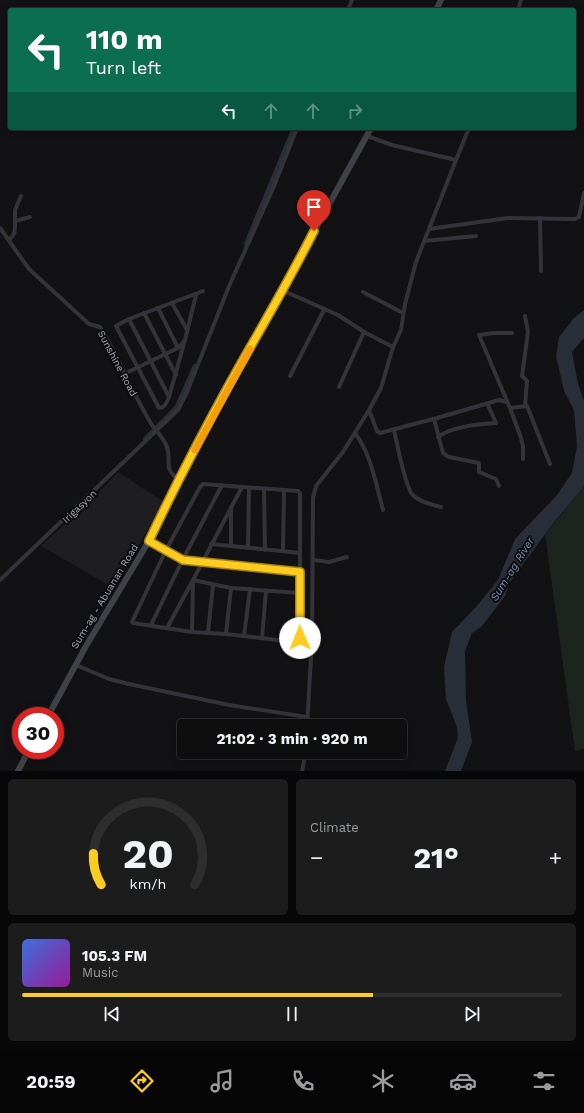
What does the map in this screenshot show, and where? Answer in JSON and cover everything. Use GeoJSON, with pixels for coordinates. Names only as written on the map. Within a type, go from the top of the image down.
{"type":"FeatureCollection","features":[{"type":"Feature","properties":{"kind":"main road","name":"Sum-ag - Abuanan Road"},"geometry":{"type":"LineString","coordinates":[[53,707],[86,646],[149,541],[229,385],[284,290],[370,130]]}},
{"type":"Feature","properties":{"kind":"main road"},"geometry":{"type":"LineString","coordinates":[[18,771],[24,759]]}},
{"type":"Feature","properties":{"kind":"street","name":"Irigasyon"},"geometry":{"type":"LineString","coordinates":[[0,580],[178,410],[187,392],[230,284],[274,186],[296,130]]}},
{"type":"Feature","properties":{"kind":"street"},"geometry":{"type":"LineString","coordinates":[[76,665],[109,679],[129,684],[229,705],[307,717],[311,656],[313,498],[316,486],[355,433],[381,388],[393,347],[401,330],[403,313],[416,262],[469,130]]}},
{"type":"Feature","properties":{"kind":"street"},"geometry":{"type":"LineString","coordinates":[[367,136],[392,145],[456,160]]}},
{"type":"Feature","properties":{"kind":"street"},"geometry":{"type":"LineString","coordinates":[[429,229],[508,218],[578,218],[584,193]]}},
{"type":"Feature","properties":{"kind":"street"},"geometry":{"type":"LineString","coordinates":[[9,239],[13,237],[14,234],[15,210],[21,196]]}},
{"type":"Feature","properties":{"kind":"street"},"geometry":{"type":"LineString","coordinates":[[15,221],[30,217]]}},
{"type":"Feature","properties":{"kind":"street"},"geometry":{"type":"LineString","coordinates":[[540,218],[541,271]]}},
{"type":"Feature","properties":{"kind":"street","name":"Sunshine Road"},"geometry":{"type":"LineString","coordinates":[[0,228],[29,268],[89,324],[100,327],[124,374],[168,448],[169,469],[179,480]]}},
{"type":"Feature","properties":{"kind":"street"},"geometry":{"type":"LineString","coordinates":[[424,241],[476,236]]}},
{"type":"Feature","properties":{"kind":"street"},"geometry":{"type":"LineString","coordinates":[[284,290],[324,310],[338,315],[364,332],[393,347]]}},
{"type":"Feature","properties":{"kind":"street"},"geometry":{"type":"LineString","coordinates":[[196,294],[169,397],[165,405],[159,408],[116,327],[117,324],[203,291]]}},
{"type":"Feature","properties":{"kind":"street"},"geometry":{"type":"LineString","coordinates":[[363,292],[403,313]]}},
{"type":"Feature","properties":{"kind":"street"},"geometry":{"type":"LineString","coordinates":[[172,303],[187,330]]}},
{"type":"Feature","properties":{"kind":"street"},"geometry":{"type":"LineString","coordinates":[[158,308],[178,348]]}},
{"type":"Feature","properties":{"kind":"street"},"geometry":{"type":"LineString","coordinates":[[290,376],[324,310]]}},
{"type":"Feature","properties":{"kind":"street"},"geometry":{"type":"LineString","coordinates":[[144,313],[176,375]]}},
{"type":"Feature","properties":{"kind":"street"},"geometry":{"type":"LineString","coordinates":[[525,316],[528,332],[522,376],[527,381],[525,405],[527,406],[550,464]]}},
{"type":"Feature","properties":{"kind":"street"},"geometry":{"type":"LineString","coordinates":[[129,319],[169,397]]}},
{"type":"Feature","properties":{"kind":"street"},"geometry":{"type":"LineString","coordinates":[[338,387],[364,332]]}},
{"type":"Feature","properties":{"kind":"street"},"geometry":{"type":"LineString","coordinates":[[512,333],[479,335],[523,442],[523,459]]}},
{"type":"Feature","properties":{"kind":"street"},"geometry":{"type":"LineString","coordinates":[[124,374],[178,348],[185,340]]}},
{"type":"Feature","properties":{"kind":"street"},"geometry":{"type":"LineString","coordinates":[[369,410],[378,432],[394,430],[499,400],[507,402]]}},
{"type":"Feature","properties":{"kind":"street"},"geometry":{"type":"LineString","coordinates":[[438,437],[475,424],[496,423],[487,403]]}},
{"type":"Feature","properties":{"kind":"street"},"geometry":{"type":"LineString","coordinates":[[510,408],[525,405]]}},
{"type":"Feature","properties":{"kind":"street"},"geometry":{"type":"LineString","coordinates":[[434,419],[441,449],[444,455],[479,463],[479,472],[496,479],[499,486]]}},
{"type":"Feature","properties":{"kind":"street"},"geometry":{"type":"LineString","coordinates":[[394,430],[406,481],[412,494],[422,501],[441,507]]}},
{"type":"Feature","properties":{"kind":"street"},"geometry":{"type":"LineString","coordinates":[[355,433],[362,442],[370,463],[382,510]]}},
{"type":"Feature","properties":{"kind":"street"},"geometry":{"type":"LineString","coordinates":[[206,483],[222,485],[242,488],[298,491],[300,493],[299,640],[294,642],[208,632],[192,632],[132,622],[166,550],[200,487],[206,483]]}},
{"type":"Feature","properties":{"kind":"street"},"geometry":{"type":"LineString","coordinates":[[151,625],[222,485]]}},
{"type":"Feature","properties":{"kind":"street"},"geometry":{"type":"LineString","coordinates":[[167,628],[242,488]]}},
{"type":"Feature","properties":{"kind":"street"},"geometry":{"type":"LineString","coordinates":[[248,548],[249,488]]}},
{"type":"Feature","properties":{"kind":"street"},"geometry":{"type":"LineString","coordinates":[[264,489],[265,550]]}},
{"type":"Feature","properties":{"kind":"street"},"geometry":{"type":"LineString","coordinates":[[283,551],[284,491]]}},
{"type":"Feature","properties":{"kind":"street"},"geometry":{"type":"LineString","coordinates":[[231,507],[231,546]]}},
{"type":"Feature","properties":{"kind":"street"},"geometry":{"type":"LineString","coordinates":[[149,541],[183,560],[300,572]]}},
{"type":"Feature","properties":{"kind":"street"},"geometry":{"type":"LineString","coordinates":[[211,544],[300,553]]}},
{"type":"Feature","properties":{"kind":"street"},"geometry":{"type":"LineString","coordinates":[[313,560],[329,562],[347,557]]}},
{"type":"Feature","properties":{"kind":"street"},"geometry":{"type":"LineString","coordinates":[[193,580],[231,588],[300,593]]}},
{"type":"Feature","properties":{"kind":"street"},"geometry":{"type":"LineString","coordinates":[[192,632],[193,580]]}},
{"type":"Feature","properties":{"kind":"street"},"geometry":{"type":"LineString","coordinates":[[208,632],[213,585]]}},
{"type":"Feature","properties":{"kind":"street"},"geometry":{"type":"LineString","coordinates":[[226,634],[231,588]]}},
{"type":"Feature","properties":{"kind":"street"},"geometry":{"type":"LineString","coordinates":[[244,636],[250,589]]}},
{"type":"Feature","properties":{"kind":"street"},"geometry":{"type":"LineString","coordinates":[[262,638],[266,591]]}},
{"type":"Feature","properties":{"kind":"street"},"geometry":{"type":"LineString","coordinates":[[302,771],[305,759]]}},
{"type":"Feature","properties":{"kind":"shaded area"},"geometry":{"type":"Polygon","coordinates":[[[118,472],[164,502],[114,588],[41,546],[97,495],[118,472]]]}},
{"type":"Feature","properties":{"kind":"shaded area"},"geometry":{"type":"Polygon","coordinates":[[[584,484],[584,749],[575,751],[545,534],[582,489],[584,484]]]}},
{"type":"Feature","properties":{"kind":"water","name":"Sum-ag River"},"geometry":{"type":"Polygon","coordinates":[[[584,310],[584,338],[572,352],[578,384],[584,401],[584,484],[582,489],[554,522],[510,582],[505,596],[482,626],[472,633],[465,651],[466,701],[472,742],[461,771],[445,771],[458,738],[457,727],[446,699],[444,667],[452,632],[476,607],[498,580],[515,539],[557,495],[572,473],[577,446],[574,410],[564,391],[556,356],[559,337],[574,318],[584,310]]]}},
{"type":"Feature","properties":{"kind":"waterway"},"geometry":{"type":"LineString","coordinates":[[246,244],[293,130]]}},
{"type":"Feature","properties":{"kind":"waterway"},"geometry":{"type":"LineString","coordinates":[[157,427],[177,407],[195,366]]}},
{"type":"Feature","properties":{"kind":"waterway"},"geometry":{"type":"LineString","coordinates":[[145,439],[153,431]]}},
{"type":"Feature","properties":{"kind":"slow traffic"},"geometry":{"type":"LineString","coordinates":[[195,450],[229,385],[250,349]]}},
{"type":"Feature","properties":{"kind":"route"},"geometry":{"type":"LineString","coordinates":[[300,638],[300,572],[183,560],[149,541],[229,385],[284,290],[314,231]]}}]}
